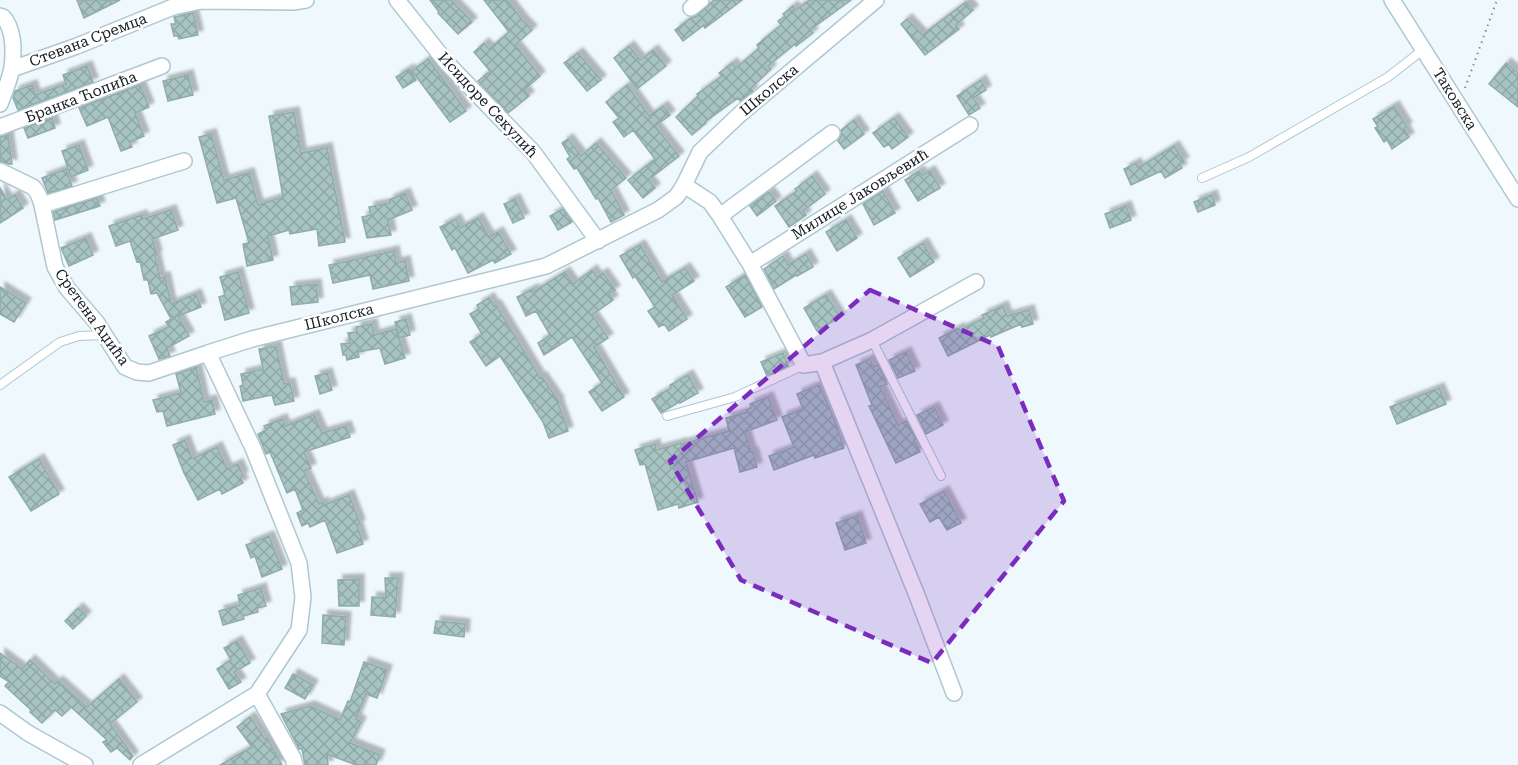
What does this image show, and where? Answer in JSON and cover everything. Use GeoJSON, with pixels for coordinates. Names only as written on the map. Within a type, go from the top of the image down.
{"type":"FeatureCollection","features":[{"type":"Feature","properties":{"kind":"street","name":"Стевана Сремца"},"geometry":{"type":"LineString","coordinates":[[12,69],[77,46],[173,7],[190,3],[210,0],[262,2],[306,0]]}},
{"type":"Feature","properties":{"kind":"street","name":"Исидоре Секулић"},"geometry":{"type":"LineString","coordinates":[[398,0],[447,63],[533,152],[598,241]]}},
{"type":"Feature","properties":{"kind":"street","name":"Школска"},"geometry":{"type":"LineString","coordinates":[[208,353],[252,339],[546,266],[658,210],[676,197],[700,152],[740,115],[876,0]]}},
{"type":"Feature","properties":{"kind":"street","name":"Таковска"},"geometry":{"type":"LineString","coordinates":[[1392,0],[1518,200]]}},
{"type":"Feature","properties":{"kind":"street"},"geometry":{"type":"LineString","coordinates":[[0,16],[6,20],[11,35],[12,50],[12,69],[0,104]]}},
{"type":"Feature","properties":{"kind":"street","name":"Бранка Ћопића"},"geometry":{"type":"LineString","coordinates":[[0,127],[162,66]]}},
{"type":"Feature","properties":{"kind":"street","name":"Милице Јаковљевић"},"geometry":{"type":"LineString","coordinates":[[750,264],[970,125]]}},
{"type":"Feature","properties":{"kind":"street"},"geometry":{"type":"LineString","coordinates":[[720,216],[832,133]]}},
{"type":"Feature","properties":{"kind":"street"},"geometry":{"type":"LineString","coordinates":[[42,205],[183,161]]}},
{"type":"Feature","properties":{"kind":"street","name":"Сретена Аџића"},"geometry":{"type":"LineString","coordinates":[[0,171],[33,187],[40,196],[55,267],[67,288],[105,334],[125,367],[136,372],[149,373],[208,353]]}},
{"type":"Feature","properties":{"kind":"street"},"geometry":{"type":"LineString","coordinates":[[684,185],[710,202],[720,216],[750,264],[804,365],[822,362],[872,340],[976,282]]}},
{"type":"Feature","properties":{"kind":"street"},"geometry":{"type":"LineString","coordinates":[[141,765],[257,694],[299,630],[303,597],[299,563],[253,448],[208,353]]}},
{"type":"Feature","properties":{"kind":"street"},"geometry":{"type":"LineString","coordinates":[[822,362],[916,592],[954,693]]}},
{"type":"Feature","properties":{"kind":"street"},"geometry":{"type":"LineString","coordinates":[[257,694],[295,765]]}},
{"type":"Feature","properties":{"kind":"street"},"geometry":{"type":"LineString","coordinates":[[0,713],[28,734],[85,765]]}},
{"type":"Feature","properties":{"kind":"lane"},"geometry":{"type":"LineString","coordinates":[[1202,178],[1249,157],[1388,77],[1424,49]]}},
{"type":"Feature","properties":{"kind":"lane"},"geometry":{"type":"LineString","coordinates":[[0,385],[60,342],[79,336],[105,334]]}},
{"type":"Feature","properties":{"kind":"lane"},"geometry":{"type":"LineString","coordinates":[[872,340],[940,476]]}},
{"type":"Feature","properties":{"kind":"lane"},"geometry":{"type":"LineString","coordinates":[[668,416],[735,397],[804,365]]}},
{"type":"Feature","properties":{"kind":"path"},"geometry":{"type":"LineString","coordinates":[[1457,102],[1463,96],[1497,0]]}},
{"type":"Feature","properties":{"kind":"highlighted area"},"geometry":{"type":"Polygon","coordinates":[[[870,290],[998,346],[1064,501],[932,663],[741,580],[670,461],[870,290]]]}},
{"type":"Feature","properties":{"kind":"building"},"geometry":{"type":"Polygon","coordinates":[[[77,0],[120,0],[84,18],[77,0]]]}},
{"type":"Feature","properties":{"kind":"building"},"geometry":{"type":"Polygon","coordinates":[[[430,0],[451,0],[472,22],[458,34],[438,13],[430,0]]]}},
{"type":"Feature","properties":{"kind":"building"},"geometry":{"type":"Polygon","coordinates":[[[484,0],[507,0],[532,30],[515,45],[540,76],[524,90],[529,96],[508,113],[478,81],[490,71],[474,52],[484,43],[489,49],[509,32],[484,0]]]}},
{"type":"Feature","properties":{"kind":"building"},"geometry":{"type":"Polygon","coordinates":[[[714,0],[742,0],[705,28],[704,25],[683,41],[675,30],[697,16],[714,0]]]}},
{"type":"Feature","properties":{"kind":"building"},"geometry":{"type":"Polygon","coordinates":[[[810,0],[851,0],[810,30],[813,33],[768,66],[771,69],[751,88],[753,91],[740,101],[738,98],[705,122],[692,135],[676,117],[698,96],[697,94],[722,76],[719,73],[732,63],[736,68],[759,48],[757,45],[781,25],[778,21],[785,16],[783,14],[793,6],[795,10],[810,0]]]}},
{"type":"Feature","properties":{"kind":"building"},"geometry":{"type":"Polygon","coordinates":[[[966,2],[973,10],[956,25],[959,29],[925,55],[901,24],[907,19],[922,35],[966,2]]]}},
{"type":"Feature","properties":{"kind":"building"},"geometry":{"type":"Polygon","coordinates":[[[193,13],[198,35],[179,39],[178,36],[174,36],[171,24],[176,24],[174,17],[193,13]]]}},
{"type":"Feature","properties":{"kind":"building"},"geometry":{"type":"Polygon","coordinates":[[[629,46],[640,60],[653,50],[666,66],[637,89],[614,58],[629,46]]]}},
{"type":"Feature","properties":{"kind":"building"},"geometry":{"type":"Polygon","coordinates":[[[578,53],[601,80],[587,91],[564,63],[578,53]]]}},
{"type":"Feature","properties":{"kind":"building"},"geometry":{"type":"Polygon","coordinates":[[[428,59],[466,111],[450,122],[412,71],[428,59]]]}},
{"type":"Feature","properties":{"kind":"building"},"geometry":{"type":"Polygon","coordinates":[[[1506,63],[1518,73],[1518,107],[1489,84],[1506,63]]]}},
{"type":"Feature","properties":{"kind":"building"},"geometry":{"type":"Polygon","coordinates":[[[87,66],[93,82],[18,110],[13,98],[15,91],[32,85],[35,95],[66,84],[63,75],[87,66]]]}},
{"type":"Feature","properties":{"kind":"building"},"geometry":{"type":"Polygon","coordinates":[[[409,69],[416,80],[403,88],[396,77],[409,69]]]}},
{"type":"Feature","properties":{"kind":"building"},"geometry":{"type":"Polygon","coordinates":[[[188,75],[193,95],[168,101],[163,81],[188,75]]]}},
{"type":"Feature","properties":{"kind":"building"},"geometry":{"type":"Polygon","coordinates":[[[981,80],[986,90],[973,98],[980,108],[969,115],[957,96],[981,80]]]}},
{"type":"Feature","properties":{"kind":"building"},"geometry":{"type":"Polygon","coordinates":[[[140,85],[149,107],[135,113],[144,136],[130,142],[132,147],[121,151],[108,117],[87,126],[79,108],[140,85]]]}},
{"type":"Feature","properties":{"kind":"building"},"geometry":{"type":"Polygon","coordinates":[[[627,85],[649,116],[663,106],[670,115],[655,126],[679,156],[648,180],[655,188],[643,198],[628,180],[655,159],[633,130],[624,137],[613,122],[619,118],[606,102],[627,85]]]}},
{"type":"Feature","properties":{"kind":"building"},"geometry":{"type":"Polygon","coordinates":[[[1394,106],[1407,127],[1404,129],[1409,137],[1392,149],[1387,140],[1384,142],[1375,128],[1378,127],[1373,119],[1394,106]]]}},
{"type":"Feature","properties":{"kind":"building"},"geometry":{"type":"Polygon","coordinates":[[[294,112],[301,153],[327,148],[345,242],[319,246],[317,229],[290,234],[289,230],[268,236],[273,260],[247,266],[243,244],[249,243],[236,198],[217,203],[199,137],[211,134],[224,180],[249,173],[258,205],[283,197],[269,116],[294,112]]]}},
{"type":"Feature","properties":{"kind":"building"},"geometry":{"type":"Polygon","coordinates":[[[52,118],[55,128],[28,138],[24,128],[52,118]]]}},
{"type":"Feature","properties":{"kind":"building"},"geometry":{"type":"Polygon","coordinates":[[[894,118],[908,137],[892,149],[889,144],[884,147],[873,133],[894,118]]]}},
{"type":"Feature","properties":{"kind":"building"},"geometry":{"type":"Polygon","coordinates":[[[854,120],[864,134],[844,149],[838,141],[841,130],[854,120]]]}},
{"type":"Feature","properties":{"kind":"building"},"geometry":{"type":"Polygon","coordinates":[[[8,135],[12,164],[0,161],[0,137],[8,135]]]}},
{"type":"Feature","properties":{"kind":"building"},"geometry":{"type":"Polygon","coordinates":[[[568,139],[581,156],[596,143],[626,178],[611,190],[624,215],[611,222],[598,198],[596,199],[577,168],[574,169],[567,159],[570,157],[562,143],[568,139]]]}},
{"type":"Feature","properties":{"kind":"building"},"geometry":{"type":"Polygon","coordinates":[[[79,145],[88,170],[71,177],[62,151],[79,145]]]}},
{"type":"Feature","properties":{"kind":"building"},"geometry":{"type":"Polygon","coordinates":[[[1174,146],[1184,162],[1179,164],[1182,168],[1165,178],[1161,171],[1131,185],[1124,169],[1136,163],[1138,168],[1174,146]]]}},
{"type":"Feature","properties":{"kind":"building"},"geometry":{"type":"Polygon","coordinates":[[[66,169],[72,186],[48,193],[42,178],[66,169]]]}},
{"type":"Feature","properties":{"kind":"building"},"geometry":{"type":"Polygon","coordinates":[[[919,171],[922,175],[930,171],[940,188],[918,201],[905,180],[919,171]]]}},
{"type":"Feature","properties":{"kind":"building"},"geometry":{"type":"Polygon","coordinates":[[[812,176],[825,194],[803,211],[806,215],[789,227],[775,206],[797,191],[795,189],[812,176]]]}},
{"type":"Feature","properties":{"kind":"building"},"geometry":{"type":"Polygon","coordinates":[[[0,188],[7,200],[15,195],[23,208],[0,223],[0,188]]]}},
{"type":"Feature","properties":{"kind":"building"},"geometry":{"type":"Polygon","coordinates":[[[883,191],[895,213],[874,225],[863,204],[883,191]]]}},
{"type":"Feature","properties":{"kind":"building"},"geometry":{"type":"Polygon","coordinates":[[[769,192],[776,201],[757,216],[750,206],[769,192]]]}},
{"type":"Feature","properties":{"kind":"building"},"geometry":{"type":"Polygon","coordinates":[[[405,193],[412,210],[388,220],[391,235],[367,238],[362,217],[371,215],[369,207],[390,203],[389,200],[405,193]]]}},
{"type":"Feature","properties":{"kind":"building"},"geometry":{"type":"Polygon","coordinates":[[[1212,195],[1215,205],[1198,212],[1194,202],[1212,195]]]}},
{"type":"Feature","properties":{"kind":"building"},"geometry":{"type":"Polygon","coordinates":[[[97,198],[100,206],[55,220],[53,212],[97,198]]]}},
{"type":"Feature","properties":{"kind":"building"},"geometry":{"type":"Polygon","coordinates":[[[515,199],[524,218],[513,223],[504,204],[515,199]]]}},
{"type":"Feature","properties":{"kind":"building"},"geometry":{"type":"Polygon","coordinates":[[[1126,206],[1131,220],[1110,228],[1105,214],[1126,206]]]}},
{"type":"Feature","properties":{"kind":"building"},"geometry":{"type":"Polygon","coordinates":[[[563,209],[572,222],[558,230],[550,216],[563,209]]]}},
{"type":"Feature","properties":{"kind":"building"},"geometry":{"type":"Polygon","coordinates":[[[171,210],[178,230],[152,239],[160,278],[165,277],[171,304],[196,294],[201,307],[178,316],[189,336],[167,348],[170,356],[159,359],[149,336],[169,327],[166,322],[171,319],[157,293],[151,294],[148,280],[144,280],[140,261],[137,262],[130,241],[116,246],[109,226],[142,215],[143,219],[171,210]]]}},
{"type":"Feature","properties":{"kind":"building"},"geometry":{"type":"Polygon","coordinates":[[[478,218],[489,237],[498,232],[511,254],[468,273],[455,248],[452,250],[440,227],[456,219],[460,228],[478,218]]]}},
{"type":"Feature","properties":{"kind":"building"},"geometry":{"type":"Polygon","coordinates":[[[846,220],[857,238],[837,251],[826,232],[846,220]]]}},
{"type":"Feature","properties":{"kind":"building"},"geometry":{"type":"Polygon","coordinates":[[[86,238],[93,255],[69,266],[61,248],[86,238]]]}},
{"type":"Feature","properties":{"kind":"building"},"geometry":{"type":"Polygon","coordinates":[[[923,243],[934,262],[910,277],[898,258],[923,243]]]}},
{"type":"Feature","properties":{"kind":"building"},"geometry":{"type":"Polygon","coordinates":[[[640,245],[662,282],[685,268],[694,281],[672,295],[687,319],[669,331],[664,324],[659,327],[648,311],[655,307],[620,256],[640,245]]]}},
{"type":"Feature","properties":{"kind":"building"},"geometry":{"type":"Polygon","coordinates":[[[394,251],[396,263],[405,261],[409,281],[373,289],[370,275],[333,283],[329,265],[394,251]]]}},
{"type":"Feature","properties":{"kind":"building"},"geometry":{"type":"Polygon","coordinates":[[[806,254],[813,267],[774,289],[764,269],[783,256],[788,265],[806,254]]]}},
{"type":"Feature","properties":{"kind":"building"},"geometry":{"type":"Polygon","coordinates":[[[592,270],[597,277],[603,273],[615,290],[609,294],[613,300],[592,315],[608,338],[594,347],[624,397],[602,411],[589,392],[602,383],[572,337],[544,355],[538,343],[550,335],[536,311],[526,316],[517,297],[533,289],[535,291],[565,272],[573,284],[592,270]]]}},
{"type":"Feature","properties":{"kind":"building"},"geometry":{"type":"Polygon","coordinates":[[[238,272],[249,313],[225,320],[219,297],[225,295],[220,277],[238,272]]]}},
{"type":"Feature","properties":{"kind":"building"},"geometry":{"type":"Polygon","coordinates":[[[745,275],[762,307],[745,317],[726,287],[745,275]]]}},
{"type":"Feature","properties":{"kind":"building"},"geometry":{"type":"Polygon","coordinates":[[[316,284],[318,302],[292,305],[290,287],[316,284]]]}},
{"type":"Feature","properties":{"kind":"building"},"geometry":{"type":"Polygon","coordinates":[[[0,287],[26,303],[14,322],[0,314],[0,287]]]}},
{"type":"Feature","properties":{"kind":"building"},"geometry":{"type":"Polygon","coordinates":[[[826,295],[840,317],[817,331],[804,308],[826,295]]]}},
{"type":"Feature","properties":{"kind":"building"},"geometry":{"type":"Polygon","coordinates":[[[489,298],[494,306],[496,305],[540,378],[542,377],[559,402],[568,431],[549,438],[543,422],[500,356],[486,366],[470,342],[482,334],[470,314],[479,309],[477,305],[489,298]]]}},
{"type":"Feature","properties":{"kind":"building"},"geometry":{"type":"Polygon","coordinates":[[[1003,306],[1007,316],[1029,310],[1033,324],[1022,327],[1021,324],[991,337],[990,335],[948,356],[939,338],[984,318],[982,315],[1003,306]]]}},
{"type":"Feature","properties":{"kind":"building"},"geometry":{"type":"Polygon","coordinates":[[[406,319],[410,335],[399,338],[395,322],[406,319]]]}},
{"type":"Feature","properties":{"kind":"building"},"geometry":{"type":"Polygon","coordinates":[[[372,324],[374,335],[396,329],[405,358],[385,364],[380,348],[358,352],[359,357],[347,360],[346,355],[343,355],[341,344],[350,343],[348,333],[357,332],[356,327],[372,324]]]}},
{"type":"Feature","properties":{"kind":"building"},"geometry":{"type":"Polygon","coordinates":[[[276,346],[284,384],[290,383],[294,401],[275,405],[272,395],[243,401],[240,386],[243,385],[241,374],[263,369],[259,349],[276,346]]]}},
{"type":"Feature","properties":{"kind":"building"},"geometry":{"type":"Polygon","coordinates":[[[906,352],[915,371],[898,378],[889,360],[906,352]]]}},
{"type":"Feature","properties":{"kind":"building"},"geometry":{"type":"Polygon","coordinates":[[[783,353],[788,366],[767,376],[761,362],[783,353]]]}},
{"type":"Feature","properties":{"kind":"building"},"geometry":{"type":"Polygon","coordinates":[[[870,359],[873,367],[878,365],[887,384],[880,387],[898,425],[906,421],[920,452],[896,463],[869,406],[872,405],[856,365],[870,359]]]}},
{"type":"Feature","properties":{"kind":"building"},"geometry":{"type":"Polygon","coordinates":[[[196,367],[204,402],[212,400],[215,414],[167,426],[163,411],[157,412],[153,400],[181,393],[176,374],[196,367]]]}},
{"type":"Feature","properties":{"kind":"building"},"geometry":{"type":"Polygon","coordinates":[[[327,373],[332,390],[320,394],[315,376],[327,373]]]}},
{"type":"Feature","properties":{"kind":"building"},"geometry":{"type":"Polygon","coordinates":[[[688,375],[698,393],[661,413],[652,399],[688,375]]]}},
{"type":"Feature","properties":{"kind":"building"},"geometry":{"type":"Polygon","coordinates":[[[819,385],[844,448],[815,458],[814,455],[774,470],[769,456],[794,447],[782,417],[803,409],[797,394],[819,385]]]}},
{"type":"Feature","properties":{"kind":"building"},"geometry":{"type":"Polygon","coordinates":[[[1439,388],[1446,404],[1397,424],[1390,407],[1439,388]]]}},
{"type":"Feature","properties":{"kind":"building"},"geometry":{"type":"Polygon","coordinates":[[[768,397],[777,420],[745,432],[757,467],[740,472],[734,448],[686,462],[698,502],[679,508],[678,504],[658,510],[645,464],[640,465],[635,450],[655,444],[656,450],[729,431],[726,418],[747,412],[746,410],[751,408],[750,404],[768,397]]]}},
{"type":"Feature","properties":{"kind":"building"},"geometry":{"type":"Polygon","coordinates":[[[934,407],[943,425],[926,434],[917,415],[934,407]]]}},
{"type":"Feature","properties":{"kind":"building"},"geometry":{"type":"Polygon","coordinates":[[[314,415],[322,433],[346,426],[350,437],[304,452],[311,468],[304,471],[319,504],[323,502],[324,505],[349,495],[360,524],[357,525],[363,544],[337,553],[325,520],[310,527],[308,523],[302,526],[297,513],[303,510],[295,489],[287,493],[270,452],[266,454],[258,434],[266,430],[264,426],[282,419],[285,426],[314,415]]]}},
{"type":"Feature","properties":{"kind":"building"},"geometry":{"type":"Polygon","coordinates":[[[185,440],[192,459],[217,447],[227,469],[238,464],[243,483],[222,494],[220,489],[198,500],[173,445],[185,440]]]}},
{"type":"Feature","properties":{"kind":"building"},"geometry":{"type":"Polygon","coordinates":[[[39,459],[59,494],[31,511],[9,477],[39,459]]]}},
{"type":"Feature","properties":{"kind":"building"},"geometry":{"type":"Polygon","coordinates":[[[944,491],[961,523],[947,530],[939,517],[930,522],[920,504],[944,491]]]}},
{"type":"Feature","properties":{"kind":"building"},"geometry":{"type":"Polygon","coordinates":[[[857,516],[866,543],[845,550],[836,523],[857,516]]]}},
{"type":"Feature","properties":{"kind":"building"},"geometry":{"type":"Polygon","coordinates":[[[269,536],[282,569],[262,577],[255,556],[251,558],[246,545],[269,536]]]}},
{"type":"Feature","properties":{"kind":"building"},"geometry":{"type":"Polygon","coordinates":[[[385,578],[398,578],[395,617],[371,615],[372,597],[386,598],[385,578]]]}},
{"type":"Feature","properties":{"kind":"building"},"geometry":{"type":"Polygon","coordinates":[[[359,579],[359,606],[339,606],[338,580],[359,579]]]}},
{"type":"Feature","properties":{"kind":"building"},"geometry":{"type":"Polygon","coordinates":[[[261,588],[266,606],[257,608],[258,612],[243,616],[244,619],[223,625],[219,611],[240,605],[238,595],[261,588]]]}},
{"type":"Feature","properties":{"kind":"building"},"geometry":{"type":"Polygon","coordinates":[[[78,608],[86,616],[73,629],[65,621],[78,608]]]}},
{"type":"Feature","properties":{"kind":"building"},"geometry":{"type":"Polygon","coordinates":[[[323,615],[346,617],[344,645],[322,643],[323,615]]]}},
{"type":"Feature","properties":{"kind":"building"},"geometry":{"type":"Polygon","coordinates":[[[436,621],[465,624],[464,637],[434,633],[436,621]]]}},
{"type":"Feature","properties":{"kind":"building"},"geometry":{"type":"Polygon","coordinates":[[[237,641],[250,663],[234,672],[241,682],[229,689],[217,669],[231,660],[224,648],[237,641]]]}},
{"type":"Feature","properties":{"kind":"building"},"geometry":{"type":"Polygon","coordinates":[[[0,653],[22,669],[30,660],[55,684],[58,681],[87,707],[119,679],[137,702],[110,724],[133,756],[130,760],[117,748],[111,752],[103,742],[107,740],[71,707],[62,716],[55,710],[42,723],[5,686],[9,682],[0,676],[0,653]]]}},
{"type":"Feature","properties":{"kind":"building"},"geometry":{"type":"Polygon","coordinates":[[[364,662],[387,670],[377,698],[366,694],[356,719],[361,722],[350,743],[380,755],[376,765],[356,765],[327,754],[328,765],[305,765],[302,749],[299,749],[281,714],[310,706],[340,720],[348,701],[350,702],[364,662]]]}},
{"type":"Feature","properties":{"kind":"building"},"geometry":{"type":"Polygon","coordinates":[[[293,674],[313,685],[305,699],[285,688],[293,674]]]}},
{"type":"Feature","properties":{"kind":"building"},"geometry":{"type":"Polygon","coordinates":[[[250,717],[265,739],[267,738],[282,765],[220,765],[252,747],[237,727],[250,717]]]}}]}
